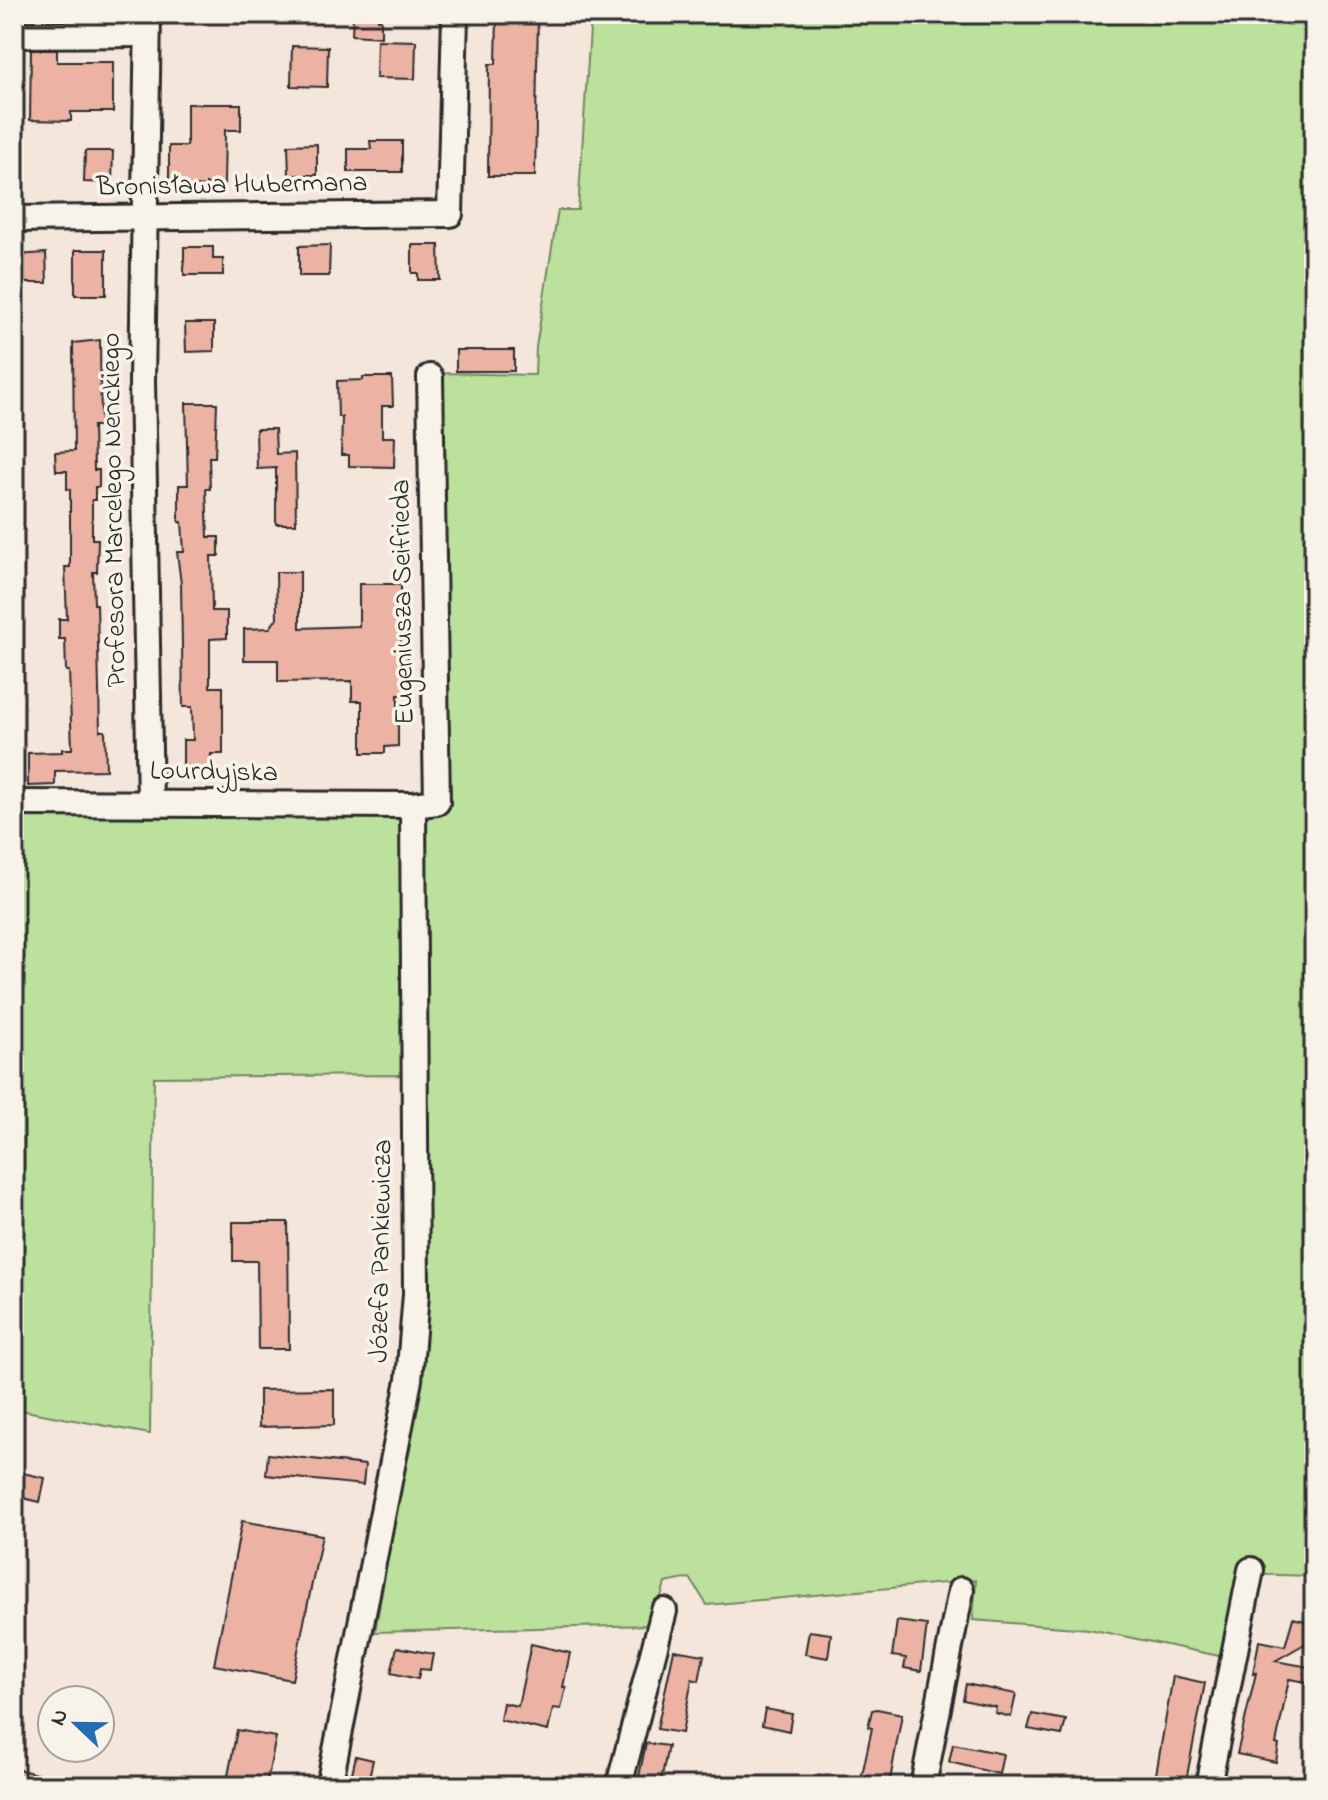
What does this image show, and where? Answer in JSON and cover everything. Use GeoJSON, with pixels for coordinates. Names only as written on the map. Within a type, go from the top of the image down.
{"type":"FeatureCollection","features":[{"type":"Feature","properties":{"kind":"street","name":"Bronisława Hubermana"},"geometry":{"type":"LineString","coordinates":[[14,219],[450,214],[455,14]]}},
{"type":"Feature","properties":{"kind":"street"},"geometry":{"type":"LineString","coordinates":[[14,35],[148,24]]}},
{"type":"Feature","properties":{"kind":"street","name":"Profesora Marcelego Nenckiego"},"geometry":{"type":"LineString","coordinates":[[148,24],[142,381],[150,802]]}},
{"type":"Feature","properties":{"kind":"street","name":"Eugeniusza Seifrieda"},"geometry":{"type":"LineString","coordinates":[[413,805],[437,802],[430,377]]}},
{"type":"Feature","properties":{"kind":"street","name":"Lourdyjska"},"geometry":{"type":"LineString","coordinates":[[14,803],[413,805]]}},
{"type":"Feature","properties":{"kind":"street","name":"Józefa Pankiewicza"},"geometry":{"type":"LineString","coordinates":[[329,1786],[409,1380],[416,1294],[413,805]]}},
{"type":"Feature","properties":{"kind":"street"},"geometry":{"type":"LineString","coordinates":[[1208,1786],[1251,1570]]}},
{"type":"Feature","properties":{"kind":"street"},"geometry":{"type":"LineString","coordinates":[[923,1786],[961,1590]]}},
{"type":"Feature","properties":{"kind":"street"},"geometry":{"type":"LineString","coordinates":[[619,1786],[664,1611]]}},
{"type":"Feature","properties":{"kind":"green space"},"geometry":{"type":"Polygon","coordinates":[[[591,14],[1314,14],[1314,1576],[1237,1574],[1224,1657],[1089,1629],[973,1620],[976,1580],[707,1605],[690,1578],[665,1583],[653,1625],[375,1632],[414,1407],[403,1075],[154,1077],[150,1434],[14,1409],[14,816],[257,813],[434,815],[442,812],[439,373],[535,375],[536,347],[558,210],[578,210],[591,14]]]}},
{"type":"Feature","properties":{"kind":"building"},"geometry":{"type":"Polygon","coordinates":[[[353,14],[378,14],[381,37],[352,35],[353,14]]]}},
{"type":"Feature","properties":{"kind":"building"},"geometry":{"type":"Polygon","coordinates":[[[497,14],[538,14],[535,176],[488,176],[489,64],[496,64],[497,14]]]}},
{"type":"Feature","properties":{"kind":"building"},"geometry":{"type":"Polygon","coordinates":[[[377,40],[416,41],[415,79],[376,78],[377,40]]]}},
{"type":"Feature","properties":{"kind":"building"},"geometry":{"type":"Polygon","coordinates":[[[292,46],[328,47],[327,87],[291,86],[292,46]]]}},
{"type":"Feature","properties":{"kind":"building"},"geometry":{"type":"Polygon","coordinates":[[[31,50],[57,50],[57,62],[113,62],[113,112],[71,112],[71,121],[30,120],[31,50]]]}},
{"type":"Feature","properties":{"kind":"building"},"geometry":{"type":"Polygon","coordinates":[[[187,104],[241,104],[241,130],[225,130],[224,184],[206,184],[206,187],[169,184],[169,146],[187,146],[187,104]]]}},
{"type":"Feature","properties":{"kind":"building"},"geometry":{"type":"Polygon","coordinates":[[[370,141],[402,141],[402,172],[348,172],[348,149],[371,149],[370,141]]]}},
{"type":"Feature","properties":{"kind":"building"},"geometry":{"type":"Polygon","coordinates":[[[317,144],[317,175],[289,175],[288,145],[317,144]]]}},
{"type":"Feature","properties":{"kind":"building"},"geometry":{"type":"Polygon","coordinates":[[[85,151],[113,151],[112,183],[84,182],[85,151]]]}},
{"type":"Feature","properties":{"kind":"building"},"geometry":{"type":"Polygon","coordinates":[[[330,245],[329,276],[299,276],[299,246],[330,245]]]}},
{"type":"Feature","properties":{"kind":"building"},"geometry":{"type":"Polygon","coordinates":[[[412,245],[439,245],[440,280],[418,280],[418,273],[412,273],[412,245]]]}},
{"type":"Feature","properties":{"kind":"building"},"geometry":{"type":"Polygon","coordinates":[[[184,247],[213,247],[213,259],[223,259],[223,275],[184,275],[184,247]]]}},
{"type":"Feature","properties":{"kind":"building"},"geometry":{"type":"Polygon","coordinates":[[[75,250],[106,250],[106,295],[75,295],[75,250]]]}},
{"type":"Feature","properties":{"kind":"building"},"geometry":{"type":"Polygon","coordinates":[[[46,253],[47,283],[14,283],[16,255],[46,253]]]}},
{"type":"Feature","properties":{"kind":"building"},"geometry":{"type":"Polygon","coordinates":[[[185,323],[214,323],[214,351],[186,352],[185,323]]]}},
{"type":"Feature","properties":{"kind":"building"},"geometry":{"type":"Polygon","coordinates":[[[100,340],[101,426],[93,426],[94,470],[99,470],[99,487],[95,487],[95,500],[92,500],[92,539],[98,539],[97,572],[93,572],[94,604],[97,604],[100,731],[105,731],[106,770],[55,771],[55,785],[28,786],[28,753],[72,749],[69,671],[66,671],[65,639],[59,639],[59,619],[67,619],[65,567],[70,567],[70,489],[67,489],[67,471],[56,471],[55,452],[74,451],[73,343],[100,340]]]}},
{"type":"Feature","properties":{"kind":"building"},"geometry":{"type":"Polygon","coordinates":[[[456,350],[514,350],[514,371],[456,371],[456,350]]]}},
{"type":"Feature","properties":{"kind":"building"},"geometry":{"type":"Polygon","coordinates":[[[363,377],[392,377],[393,406],[382,406],[382,437],[395,437],[394,467],[349,466],[349,455],[341,455],[342,417],[338,417],[337,381],[363,380],[363,377]]]}},
{"type":"Feature","properties":{"kind":"building"},"geometry":{"type":"Polygon","coordinates":[[[186,403],[217,403],[215,457],[209,457],[210,489],[206,489],[208,537],[219,537],[219,556],[211,556],[212,611],[227,611],[227,638],[210,639],[210,687],[223,687],[223,754],[211,754],[211,768],[183,769],[183,740],[193,740],[192,707],[183,707],[181,584],[177,552],[184,552],[182,522],[179,522],[179,485],[188,485],[186,403]]]}},
{"type":"Feature","properties":{"kind":"building"},"geometry":{"type":"Polygon","coordinates":[[[256,429],[275,429],[276,454],[295,453],[296,524],[276,524],[276,468],[257,469],[256,429]]]}},
{"type":"Feature","properties":{"kind":"building"},"geometry":{"type":"Polygon","coordinates":[[[276,572],[300,572],[300,628],[359,626],[359,584],[401,584],[401,654],[408,654],[409,695],[398,695],[398,746],[385,747],[385,753],[362,753],[362,701],[352,701],[352,681],[278,682],[278,660],[244,660],[244,629],[270,628],[277,618],[276,572]]]}},
{"type":"Feature","properties":{"kind":"building"},"geometry":{"type":"Polygon","coordinates":[[[233,1222],[288,1222],[289,1349],[258,1349],[257,1261],[233,1261],[233,1222]]]}},
{"type":"Feature","properties":{"kind":"building"},"geometry":{"type":"Polygon","coordinates":[[[334,1389],[334,1425],[259,1427],[259,1390],[334,1389]]]}},
{"type":"Feature","properties":{"kind":"building"},"geometry":{"type":"Polygon","coordinates":[[[268,1454],[365,1465],[363,1485],[266,1475],[268,1454]]]}},
{"type":"Feature","properties":{"kind":"building"},"geometry":{"type":"Polygon","coordinates":[[[14,1471],[45,1478],[40,1502],[14,1496],[14,1471]]]}},
{"type":"Feature","properties":{"kind":"building"},"geometry":{"type":"Polygon","coordinates":[[[242,1521],[322,1535],[292,1680],[214,1665],[242,1521]]]}},
{"type":"Feature","properties":{"kind":"building"},"geometry":{"type":"Polygon","coordinates":[[[1293,1618],[1308,1622],[1305,1630],[1309,1634],[1308,1642],[1275,1661],[1310,1667],[1307,1682],[1289,1679],[1276,1744],[1279,1745],[1276,1762],[1237,1754],[1256,1673],[1253,1674],[1259,1641],[1285,1646],[1293,1618]]]}},
{"type":"Feature","properties":{"kind":"building"},"geometry":{"type":"Polygon","coordinates":[[[897,1621],[927,1625],[921,1671],[904,1668],[906,1658],[892,1656],[897,1621]]]}},
{"type":"Feature","properties":{"kind":"building"},"geometry":{"type":"Polygon","coordinates":[[[809,1631],[831,1634],[828,1658],[805,1654],[809,1631]]]}},
{"type":"Feature","properties":{"kind":"building"},"geometry":{"type":"Polygon","coordinates":[[[531,1644],[570,1653],[561,1709],[553,1708],[548,1731],[500,1720],[503,1703],[518,1706],[531,1644]]]}},
{"type":"Feature","properties":{"kind":"building"},"geometry":{"type":"Polygon","coordinates":[[[397,1647],[433,1654],[430,1670],[420,1669],[418,1679],[391,1673],[397,1647]]]}},
{"type":"Feature","properties":{"kind":"building"},"geometry":{"type":"Polygon","coordinates":[[[674,1650],[704,1655],[699,1681],[692,1679],[682,1733],[657,1729],[674,1650]]]}},
{"type":"Feature","properties":{"kind":"building"},"geometry":{"type":"Polygon","coordinates":[[[1173,1676],[1205,1683],[1185,1786],[1154,1786],[1173,1676]]]}},
{"type":"Feature","properties":{"kind":"building"},"geometry":{"type":"Polygon","coordinates":[[[966,1684],[1016,1694],[1011,1717],[995,1713],[996,1707],[963,1700],[966,1684]]]}},
{"type":"Feature","properties":{"kind":"building"},"geometry":{"type":"Polygon","coordinates":[[[765,1709],[792,1714],[789,1731],[762,1725],[765,1709]]]}},
{"type":"Feature","properties":{"kind":"building"},"geometry":{"type":"Polygon","coordinates":[[[872,1710],[902,1714],[889,1786],[861,1780],[872,1728],[868,1727],[872,1710]]]}},
{"type":"Feature","properties":{"kind":"building"},"geometry":{"type":"Polygon","coordinates":[[[1032,1714],[1066,1720],[1062,1735],[1028,1729],[1032,1714]]]}},
{"type":"Feature","properties":{"kind":"building"},"geometry":{"type":"Polygon","coordinates":[[[237,1730],[276,1737],[266,1786],[226,1786],[237,1730]]]}},
{"type":"Feature","properties":{"kind":"building"},"geometry":{"type":"Polygon","coordinates":[[[646,1743],[668,1746],[660,1786],[637,1786],[646,1743]]]}},
{"type":"Feature","properties":{"kind":"building"},"geometry":{"type":"Polygon","coordinates":[[[953,1744],[1003,1754],[999,1774],[949,1762],[953,1744]]]}},
{"type":"Feature","properties":{"kind":"building"},"geometry":{"type":"Polygon","coordinates":[[[356,1756],[373,1760],[367,1786],[349,1786],[356,1756]]]}},
{"type":"Feature","properties":{"kind":"building"},"geometry":{"type":"Polygon","coordinates":[[[14,1768],[61,1781],[61,1786],[14,1786],[14,1768]]]}}]}
